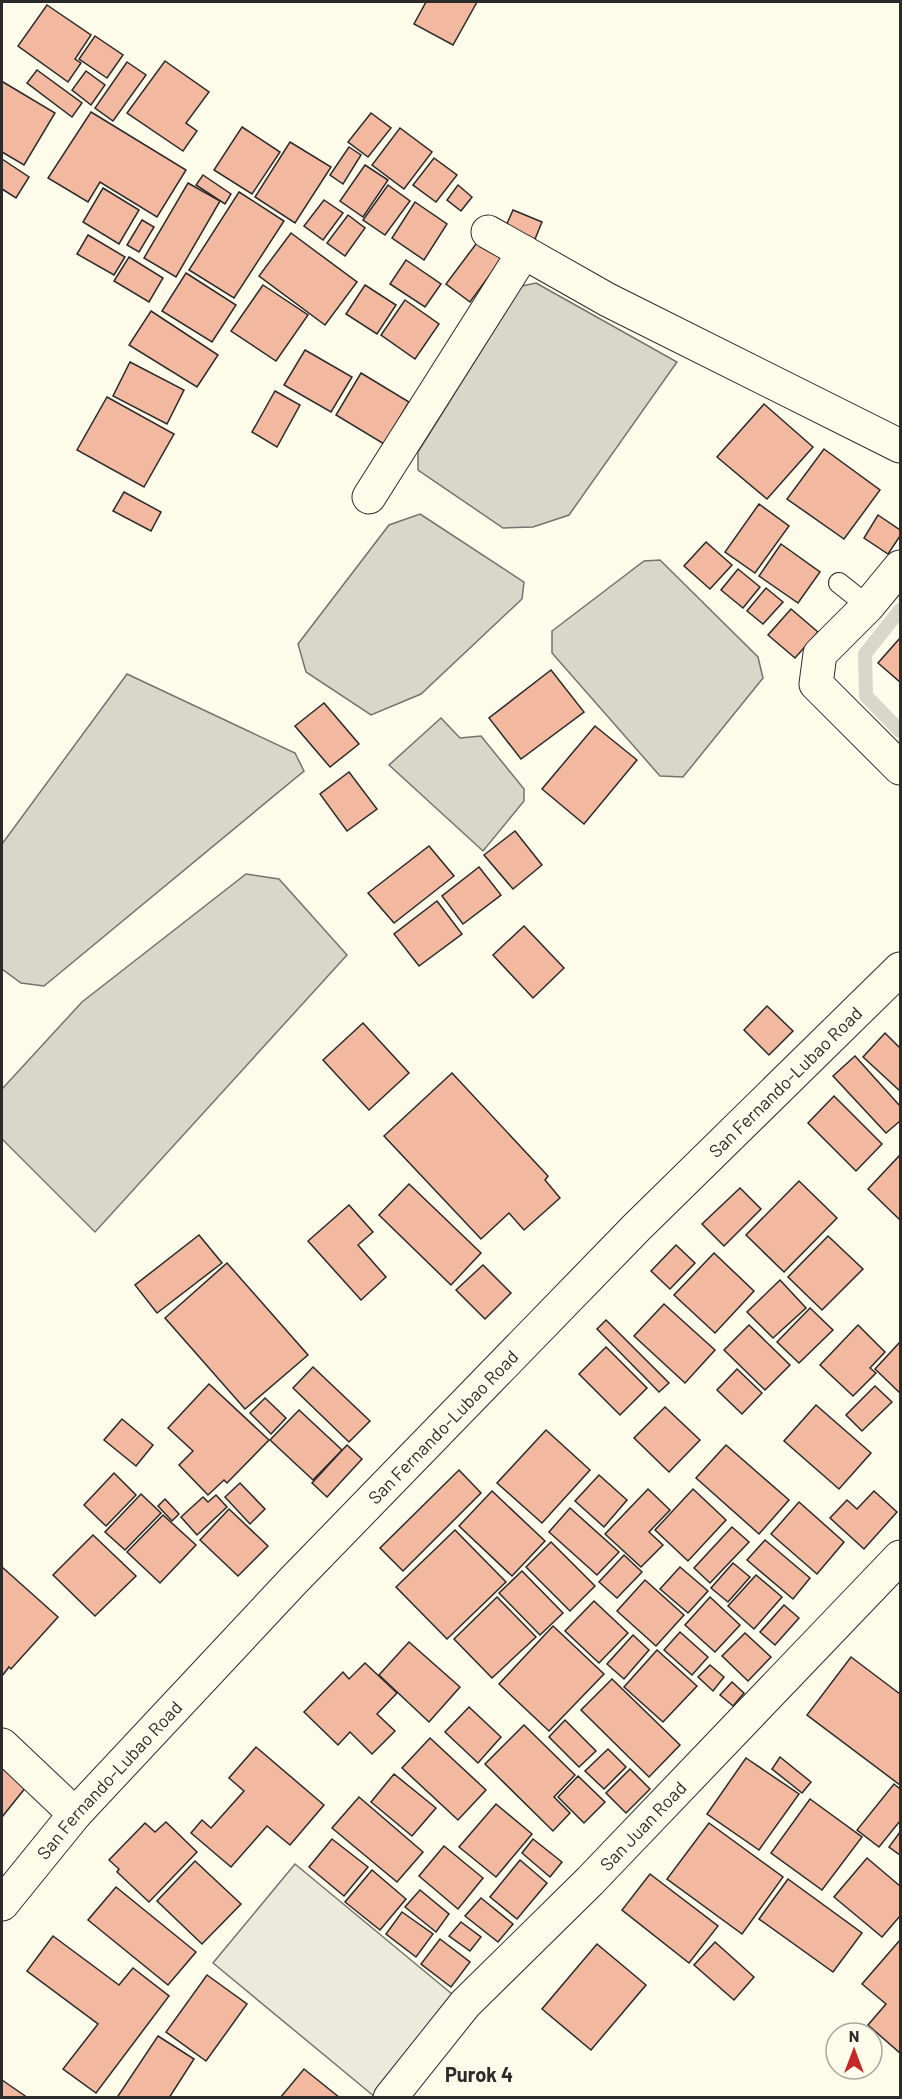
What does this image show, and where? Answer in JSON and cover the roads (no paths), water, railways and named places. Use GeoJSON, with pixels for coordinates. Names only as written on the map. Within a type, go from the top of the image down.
{"type":"FeatureCollection","features":[{"type":"Feature","properties":{"kind":"street"},"geometry":{"type":"LineString","coordinates":[[488,232],[608,300],[900,446]]}},
{"type":"Feature","properties":{"kind":"street"},"geometry":{"type":"LineString","coordinates":[[369,497],[524,252]]}},
{"type":"Feature","properties":{"kind":"street"},"geometry":{"type":"LineString","coordinates":[[900,567],[868,606],[820,654],[816,684],[900,768]]}},
{"type":"Feature","properties":{"kind":"street","name":"San Fernando-Lubao Road"},"geometry":{"type":"LineString","coordinates":[[2,1904],[75,1814],[293,1581],[637,1227],[900,969]]}},
{"type":"Feature","properties":{"kind":"street","name":"San Juan Road"},"geometry":{"type":"LineString","coordinates":[[390,2097],[465,2004],[590,1881],[900,1557]]}},
{"type":"Feature","properties":{"kind":"street"},"geometry":{"type":"LineString","coordinates":[[2,1745],[75,1814]]}},
{"type":"Feature","properties":{"kind":"lane"},"geometry":{"type":"LineString","coordinates":[[839,583],[868,606]]}},
{"type":"Feature","properties":{"kind":"waterway"},"geometry":{"type":"LineString","coordinates":[[900,610],[865,654],[866,696],[900,731]]}},
{"type":"Feature","properties":{"kind":"district","name":"Purok 4"},"geometry":{"type":"Point","coordinates":[479,2074]}}]}
